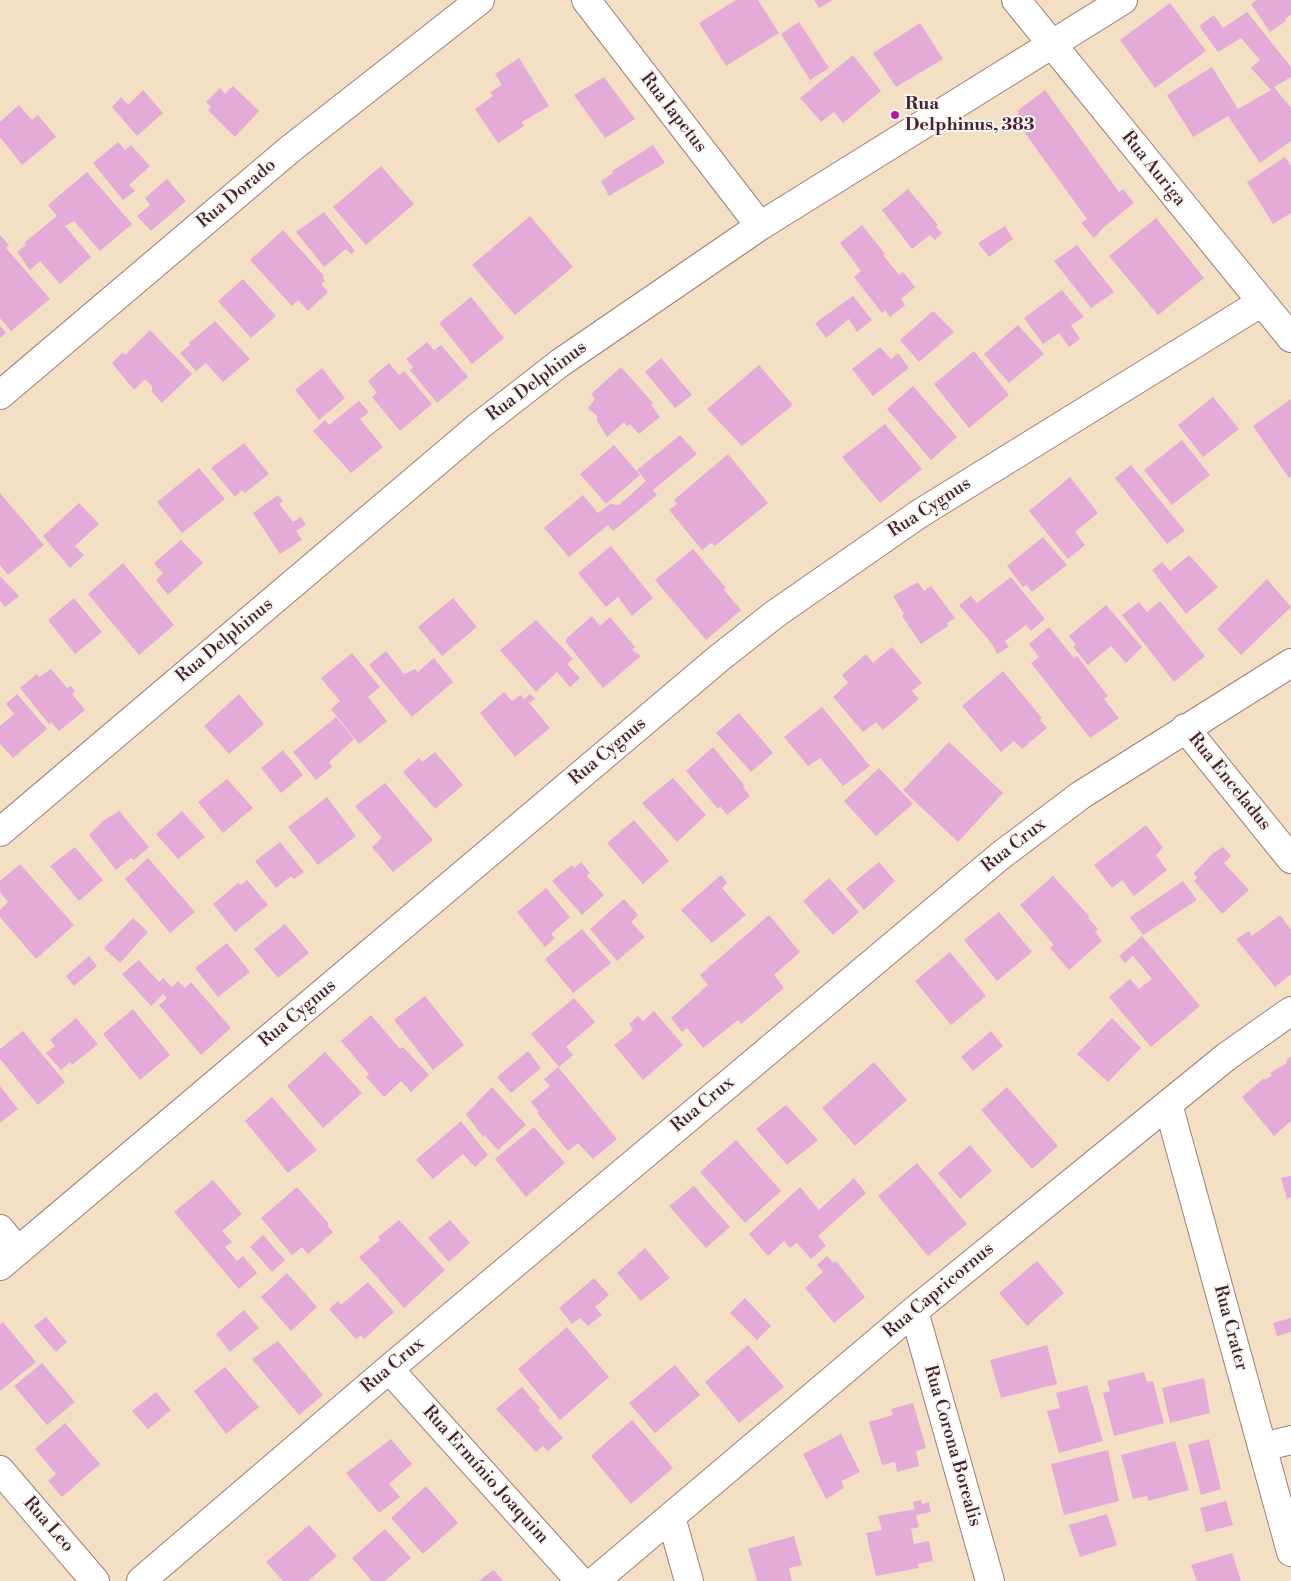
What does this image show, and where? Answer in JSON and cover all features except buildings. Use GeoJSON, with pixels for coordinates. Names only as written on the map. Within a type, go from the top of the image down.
{"type":"FeatureCollection","features":[{"type":"Feature","properties":{"kind":"street","name":"Rua Dorado"},"geometry":{"type":"LineString","coordinates":[[0,395],[289,150],[480,0]]}},
{"type":"Feature","properties":{"kind":"street","name":"Rua Iapetus"},"geometry":{"type":"LineString","coordinates":[[586,0],[760,226]]}},
{"type":"Feature","properties":{"kind":"street","name":"Rua Auriga"},"geometry":{"type":"LineString","coordinates":[[1016,0],[1291,338]]}},
{"type":"Feature","properties":{"kind":"street","name":"Rua Delphinus"},"geometry":{"type":"LineString","coordinates":[[0,832],[479,426],[600,334],[760,226],[1123,0]]}},
{"type":"Feature","properties":{"kind":"street","name":"Rua Cygnus"},"geometry":{"type":"LineString","coordinates":[[9,1258],[775,614],[919,514],[1262,302]]}},
{"type":"Feature","properties":{"kind":"street","name":"Rua Crux"},"geometry":{"type":"LineString","coordinates":[[141,1581],[389,1368],[1000,856],[1081,795],[1291,663]]}},
{"type":"Feature","properties":{"kind":"street","name":"Rua Enceladus"},"geometry":{"type":"LineString","coordinates":[[1185,728],[1291,859]]}},
{"type":"Feature","properties":{"kind":"street","name":"Rua Capricornus"},"geometry":{"type":"LineString","coordinates":[[595,1581],[914,1311],[1226,1057],[1291,1010]]}},
{"type":"Feature","properties":{"kind":"street","name":"Rua Crater"},"geometry":{"type":"LineString","coordinates":[[1168,1104],[1291,1552]]}},
{"type":"Feature","properties":{"kind":"street"},"geometry":{"type":"LineString","coordinates":[[0,1230],[9,1258]]}},
{"type":"Feature","properties":{"kind":"street","name":"Rua Corona Borealis"},"geometry":{"type":"LineString","coordinates":[[914,1311],[990,1581]]}},
{"type":"Feature","properties":{"kind":"street","name":"Rua Ermínio Joaquim"},"geometry":{"type":"LineString","coordinates":[[389,1368],[580,1581]]}},
{"type":"Feature","properties":{"kind":"street"},"geometry":{"type":"LineString","coordinates":[[1262,1447],[1291,1440]]}},
{"type":"Feature","properties":{"kind":"street","name":"Rua Leo"},"geometry":{"type":"LineString","coordinates":[[0,1470],[95,1581]]}},
{"type":"Feature","properties":{"kind":"street"},"geometry":{"type":"LineString","coordinates":[[671,1517],[689,1581]]}},
{"type":"Feature","properties":{"kind":"place","name":"Rua Delphinus, 383"},"geometry":{"type":"Point","coordinates":[895,115]}}]}
